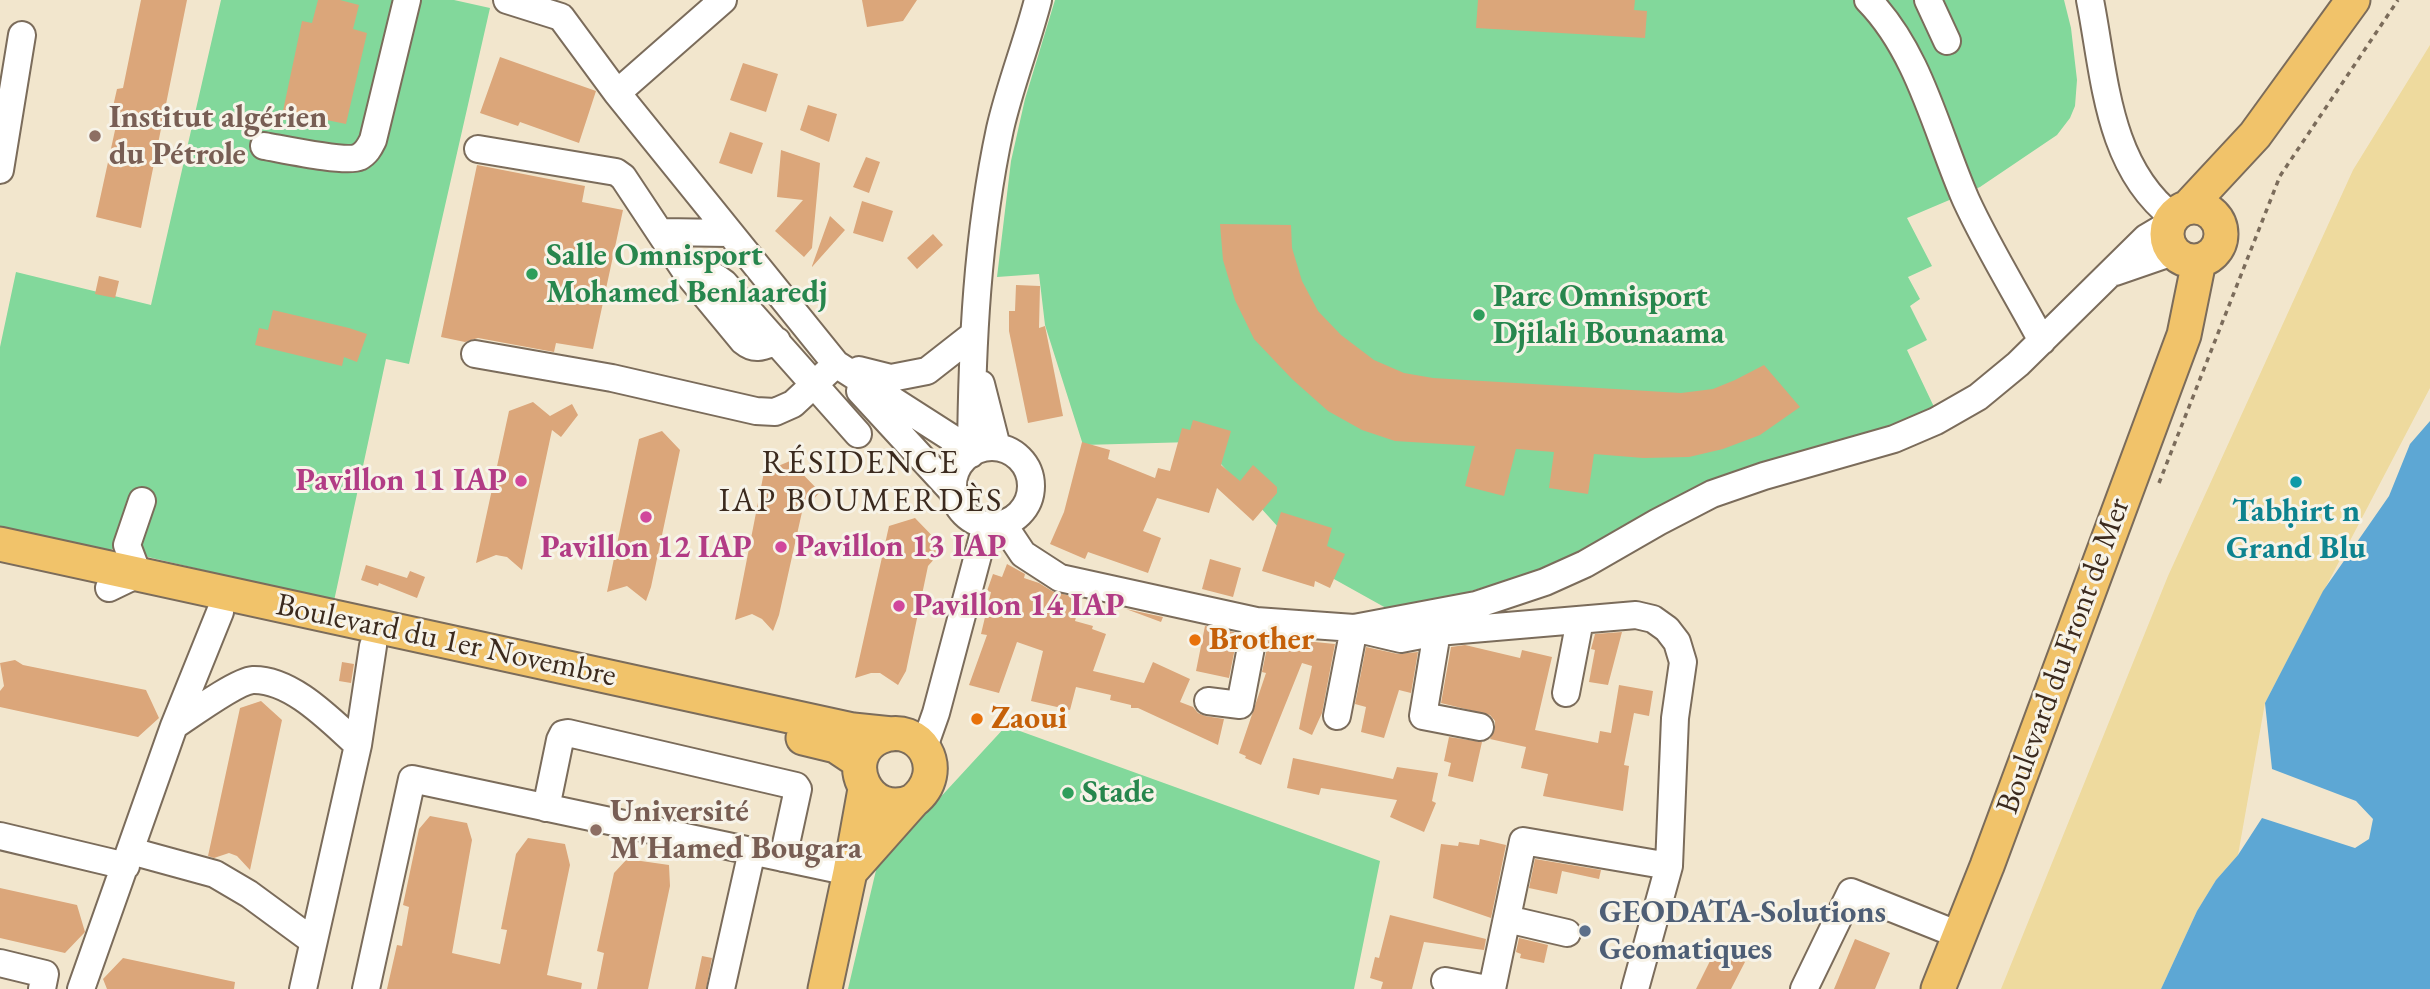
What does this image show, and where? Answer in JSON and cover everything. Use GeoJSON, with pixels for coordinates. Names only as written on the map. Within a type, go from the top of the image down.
{"type":"FeatureCollection","features":[{"type":"Feature","properties":{"kind":"main road"},"geometry":{"type":"LineString","coordinates":[[2180,232],[2255,135],[2353,0]]}},
{"type":"Feature","properties":{"kind":"main road"},"geometry":{"type":"LineString","coordinates":[[2180,232],[2207,210],[2219,224],[2255,135]]}},
{"type":"Feature","properties":{"kind":"main road","name":"Boulevard du Front de Mer"},"geometry":{"type":"LineString","coordinates":[[1938,989],[1987,866],[2188,322],[2180,232]]}},
{"type":"Feature","properties":{"kind":"main road","name":"Boulevard du 1er Novembre"},"geometry":{"type":"LineString","coordinates":[[0,544],[220,612],[836,746],[863,775]]}},
{"type":"Feature","properties":{"kind":"main road","name":"Boulevard du 1er Novembre"},"geometry":{"type":"LineString","coordinates":[[0,564],[124,581],[853,730],[892,734]]}},
{"type":"Feature","properties":{"kind":"main road"},"geometry":{"type":"LineString","coordinates":[[825,989],[850,872],[866,749],[878,738],[892,734],[910,737],[924,747],[931,762],[929,782],[923,793],[850,872]]}},
{"type":"Feature","properties":{"kind":"main road"},"geometry":{"type":"LineString","coordinates":[[863,775],[876,800],[888,805],[913,801]]}},
{"type":"Feature","properties":{"kind":"street"},"geometry":{"type":"LineString","coordinates":[[507,0],[566,8],[617,93],[836,364],[954,493]]}},
{"type":"Feature","properties":{"kind":"street"},"geometry":{"type":"LineString","coordinates":[[617,93],[723,0]]}},
{"type":"Feature","properties":{"kind":"street"},"geometry":{"type":"LineString","coordinates":[[969,455],[972,343],[985,212],[1000,127],[1038,0]]}},
{"type":"Feature","properties":{"kind":"street"},"geometry":{"type":"LineString","coordinates":[[1868,0],[1881,13],[1906,54],[1967,201],[2042,341]]}},
{"type":"Feature","properties":{"kind":"street"},"geometry":{"type":"LineString","coordinates":[[1928,0],[1947,41]]}},
{"type":"Feature","properties":{"kind":"street"},"geometry":{"type":"LineString","coordinates":[[1354,628],[1476,606],[1545,582],[1585,564],[1712,494],[1764,476],[1894,439],[1936,421],[1978,397],[2018,364],[2110,274],[2180,232],[2148,195],[2125,157],[2113,125],[2090,0]]}},
{"type":"Feature","properties":{"kind":"street"},"geometry":{"type":"LineString","coordinates":[[264,146],[345,158],[359,157],[369,149],[400,1]]}},
{"type":"Feature","properties":{"kind":"street"},"geometry":{"type":"LineString","coordinates":[[0,170],[22,35]]}},
{"type":"Feature","properties":{"kind":"street"},"geometry":{"type":"LineString","coordinates":[[478,149],[616,172],[623,177],[662,232],[686,272],[750,347],[758,349],[776,341],[858,434]]}},
{"type":"Feature","properties":{"kind":"street"},"geometry":{"type":"LineString","coordinates":[[662,232],[730,233]]}},
{"type":"Feature","properties":{"kind":"street"},"geometry":{"type":"LineString","coordinates":[[836,364],[891,379],[927,370],[972,343]]}},
{"type":"Feature","properties":{"kind":"street"},"geometry":{"type":"LineString","coordinates":[[972,343],[997,447]]}},
{"type":"Feature","properties":{"kind":"street"},"geometry":{"type":"LineString","coordinates":[[475,354],[612,379],[756,411],[775,412],[793,404],[836,364]]}},
{"type":"Feature","properties":{"kind":"street"},"geometry":{"type":"LineString","coordinates":[[836,364],[950,437],[969,455]]}},
{"type":"Feature","properties":{"kind":"street"},"geometry":{"type":"LineString","coordinates":[[924,747],[994,524],[1023,511],[1031,494],[1031,480],[1021,458],[997,447],[984,448],[969,455],[957,470],[954,493],[958,506],[966,515],[994,524],[1023,554],[1059,578],[1256,621],[1354,628],[1401,639],[1437,632],[1636,615],[1653,619],[1667,629],[1677,642],[1683,662],[1675,718],[1669,866],[1635,989]]}},
{"type":"Feature","properties":{"kind":"street"},"geometry":{"type":"LineString","coordinates":[[124,581],[127,545],[142,501]]}},
{"type":"Feature","properties":{"kind":"street"},"geometry":{"type":"LineString","coordinates":[[81,989],[174,726],[220,612]]}},
{"type":"Feature","properties":{"kind":"street"},"geometry":{"type":"LineString","coordinates":[[1566,693],[1580,620]]}},
{"type":"Feature","properties":{"kind":"street"},"geometry":{"type":"LineString","coordinates":[[1208,701],[1240,705],[1256,621]]}},
{"type":"Feature","properties":{"kind":"street"},"geometry":{"type":"LineString","coordinates":[[1338,716],[1354,628]]}},
{"type":"Feature","properties":{"kind":"street"},"geometry":{"type":"LineString","coordinates":[[1437,632],[1423,716],[1480,727]]}},
{"type":"Feature","properties":{"kind":"street"},"geometry":{"type":"LineString","coordinates":[[303,989],[358,745],[373,646]]}},
{"type":"Feature","properties":{"kind":"street"},"geometry":{"type":"LineString","coordinates":[[174,726],[222,694],[252,680],[285,687],[318,710],[358,745]]}},
{"type":"Feature","properties":{"kind":"street"},"geometry":{"type":"LineString","coordinates":[[546,808],[560,740],[563,734],[568,733],[796,786],[798,789],[783,858]]}},
{"type":"Feature","properties":{"kind":"street"},"geometry":{"type":"LineString","coordinates":[[366,989],[412,779],[850,872]]}},
{"type":"Feature","properties":{"kind":"street"},"geometry":{"type":"LineString","coordinates":[[0,836],[215,874],[249,894],[313,941]]}},
{"type":"Feature","properties":{"kind":"street"},"geometry":{"type":"LineString","coordinates":[[1444,981],[1490,989],[1523,841],[1669,866]]}},
{"type":"Feature","properties":{"kind":"street"},"geometry":{"type":"LineString","coordinates":[[721,989],[752,851]]}},
{"type":"Feature","properties":{"kind":"street"},"geometry":{"type":"LineString","coordinates":[[1804,989],[1851,892],[1959,935]]}},
{"type":"Feature","properties":{"kind":"street"},"geometry":{"type":"LineString","coordinates":[[1507,919],[1567,933]]}},
{"type":"Feature","properties":{"kind":"street"},"geometry":{"type":"LineString","coordinates":[[0,963],[46,974],[42,989]]}},
{"type":"Feature","properties":{"kind":"path"},"geometry":{"type":"LineString","coordinates":[[2155,493],[2280,176],[2398,0]]}},
{"type":"Feature","properties":{"kind":"green space"},"geometry":{"type":"Polygon","coordinates":[[[221,0],[454,0],[490,8],[409,364],[386,359],[334,601],[148,557],[118,545],[111,550],[0,527],[0,347],[16,272],[151,305],[221,0]]]}},
{"type":"Feature","properties":{"kind":"green space","name":"Parc Omnisport Djilali Bounaama"},"geometry":{"type":"Polygon","coordinates":[[[1055,0],[2064,0],[2071,28],[2077,80],[2075,106],[2057,135],[1980,187],[1907,218],[1932,266],[1908,277],[1920,299],[1910,306],[1927,340],[1907,350],[1935,409],[1559,562],[1519,577],[1395,613],[1307,564],[1279,528],[1220,463],[1192,442],[1083,445],[1045,325],[1039,274],[997,277],[1011,161],[1025,99],[1055,0]]]}},
{"type":"Feature","properties":{"kind":"green space","name":"Stade"},"geometry":{"type":"Polygon","coordinates":[[[1006,726],[1380,861],[1354,989],[848,989],[877,866],[1006,726]]]}},
{"type":"Feature","properties":{"kind":"sand","name":"Tabḥirt n Grand Blu"},"geometry":{"type":"Polygon","coordinates":[[[2430,45],[2430,388],[2265,703],[2238,855],[2216,880],[2197,911],[2161,989],[2001,989],[2168,576],[2353,170],[2430,45]]]}},
{"type":"Feature","properties":{"kind":"water"},"geometry":{"type":"Polygon","coordinates":[[[2430,421],[2430,989],[2161,989],[2197,911],[2216,880],[2238,855],[2262,818],[2355,848],[2369,839],[2373,819],[2356,801],[2272,769],[2265,703],[2323,591],[2389,496],[2410,444],[2430,421]]]}},
{"type":"Feature","properties":{"kind":"building"},"geometry":{"type":"Polygon","coordinates":[[[141,0],[187,0],[141,228],[96,217],[119,112],[112,111],[117,89],[123,88],[141,0]]]}},
{"type":"Feature","properties":{"kind":"building"},"geometry":{"type":"Polygon","coordinates":[[[318,0],[340,0],[359,5],[353,29],[367,33],[346,124],[283,111],[302,21],[312,23],[318,0]]]}},
{"type":"Feature","properties":{"kind":"building"},"geometry":{"type":"Polygon","coordinates":[[[862,0],[917,0],[903,21],[867,27],[862,0]]]}},
{"type":"Feature","properties":{"kind":"building"},"geometry":{"type":"Polygon","coordinates":[[[1478,0],[1635,0],[1634,10],[1647,11],[1645,38],[1476,28],[1478,0]]]}},
{"type":"Feature","properties":{"kind":"building"},"geometry":{"type":"Polygon","coordinates":[[[500,57],[596,91],[579,143],[520,122],[518,126],[480,113],[500,57]]]}},
{"type":"Feature","properties":{"kind":"building"},"geometry":{"type":"Polygon","coordinates":[[[743,63],[778,74],[766,112],[730,100],[743,63]]]}},
{"type":"Feature","properties":{"kind":"building"},"geometry":{"type":"Polygon","coordinates":[[[808,105],[837,114],[829,142],[800,130],[808,105]]]}},
{"type":"Feature","properties":{"kind":"building"},"geometry":{"type":"Polygon","coordinates":[[[730,132],[763,143],[752,174],[719,163],[730,132]]]}},
{"type":"Feature","properties":{"kind":"building"},"geometry":{"type":"Polygon","coordinates":[[[781,150],[820,163],[812,248],[804,257],[775,231],[803,200],[777,197],[781,150]]]}},
{"type":"Feature","properties":{"kind":"building"},"geometry":{"type":"Polygon","coordinates":[[[866,157],[880,162],[869,193],[853,187],[866,157]]]}},
{"type":"Feature","properties":{"kind":"building","name":"Salle Omnisport Mohamed Benlaaredj"},"geometry":{"type":"Polygon","coordinates":[[[477,165],[585,186],[582,202],[623,210],[593,349],[556,343],[554,352],[478,338],[465,342],[441,337],[477,165]]]}},
{"type":"Feature","properties":{"kind":"building"},"geometry":{"type":"Polygon","coordinates":[[[862,201],[893,211],[883,242],[853,233],[862,201]]]}},
{"type":"Feature","properties":{"kind":"building"},"geometry":{"type":"Polygon","coordinates":[[[830,216],[845,230],[812,267],[812,266],[830,216]]]}},
{"type":"Feature","properties":{"kind":"building"},"geometry":{"type":"Polygon","coordinates":[[[1220,224],[1291,225],[1292,248],[1302,281],[1318,311],[1341,335],[1374,360],[1404,373],[1433,378],[1681,393],[1713,389],[1764,365],[1800,407],[1760,435],[1723,449],[1689,457],[1643,458],[1594,454],[1588,494],[1549,488],[1554,452],[1516,449],[1504,496],[1465,486],[1475,446],[1395,441],[1362,430],[1328,411],[1292,379],[1254,339],[1235,300],[1223,260],[1220,224]]]}},
{"type":"Feature","properties":{"kind":"building"},"geometry":{"type":"Polygon","coordinates":[[[933,234],[943,245],[917,269],[907,258],[933,234]]]}},
{"type":"Feature","properties":{"kind":"building"},"geometry":{"type":"Polygon","coordinates":[[[99,276],[119,281],[115,298],[95,294],[99,276]]]}},
{"type":"Feature","properties":{"kind":"building"},"geometry":{"type":"Polygon","coordinates":[[[1016,285],[1040,286],[1039,328],[1045,326],[1063,416],[1028,423],[1009,331],[1009,311],[1015,311],[1016,285]]]}},
{"type":"Feature","properties":{"kind":"building"},"geometry":{"type":"Polygon","coordinates":[[[273,310],[367,334],[357,362],[344,357],[342,366],[255,345],[259,328],[268,330],[273,310]]]}},
{"type":"Feature","properties":{"kind":"building"},"geometry":{"type":"Polygon","coordinates":[[[533,402],[550,416],[572,404],[578,415],[561,437],[552,430],[522,570],[507,557],[496,555],[476,563],[509,411],[533,402]]]}},
{"type":"Feature","properties":{"kind":"building"},"geometry":{"type":"Polygon","coordinates":[[[1193,420],[1231,431],[1221,465],[1240,481],[1253,465],[1277,487],[1277,493],[1253,521],[1217,488],[1209,513],[1157,498],[1143,531],[1161,538],[1148,573],[1088,552],[1085,559],[1050,544],[1064,512],[1082,442],[1110,450],[1108,459],[1155,478],[1158,468],[1170,471],[1182,428],[1190,430],[1193,420]]]}},
{"type":"Feature","properties":{"kind":"building"},"geometry":{"type":"Polygon","coordinates":[[[662,431],[680,450],[646,601],[627,586],[607,592],[639,439],[662,431]]]}},
{"type":"Feature","properties":{"kind":"building"},"geometry":{"type":"Polygon","coordinates":[[[790,461],[820,492],[802,512],[773,631],[762,619],[752,614],[735,620],[764,472],[790,461]]]}},
{"type":"Feature","properties":{"kind":"building"},"geometry":{"type":"Polygon","coordinates":[[[1281,512],[1332,528],[1327,546],[1345,554],[1330,588],[1315,581],[1314,587],[1262,571],[1281,512]]]}},
{"type":"Feature","properties":{"kind":"building"},"geometry":{"type":"Polygon","coordinates":[[[915,518],[944,548],[928,566],[906,671],[898,685],[880,673],[855,678],[889,526],[915,518]]]}},
{"type":"Feature","properties":{"kind":"building"},"geometry":{"type":"Polygon","coordinates":[[[1210,559],[1241,568],[1233,597],[1202,589],[1210,559]]]}},
{"type":"Feature","properties":{"kind":"building"},"geometry":{"type":"Polygon","coordinates":[[[1007,564],[1025,574],[1024,578],[1052,591],[1081,599],[1075,621],[1093,626],[1092,629],[1106,634],[1093,671],[1144,683],[1153,662],[1190,679],[1180,702],[1205,716],[1224,719],[1218,745],[1138,708],[1131,708],[1131,705],[1110,700],[1111,695],[1076,687],[1070,710],[1031,701],[1043,651],[1017,642],[999,693],[969,685],[987,635],[981,634],[991,592],[987,591],[993,574],[1002,577],[1007,564]]]}},
{"type":"Feature","properties":{"kind":"building"},"geometry":{"type":"Polygon","coordinates":[[[366,565],[407,578],[410,571],[425,577],[417,598],[379,583],[378,586],[361,580],[366,565]]]}},
{"type":"Feature","properties":{"kind":"building"},"geometry":{"type":"Polygon","coordinates":[[[1126,609],[1163,617],[1161,622],[1126,609]]]}},
{"type":"Feature","properties":{"kind":"building"},"geometry":{"type":"Polygon","coordinates":[[[1205,626],[1238,633],[1229,678],[1196,671],[1205,626]]]}},
{"type":"Feature","properties":{"kind":"building"},"geometry":{"type":"Polygon","coordinates":[[[1622,632],[1608,685],[1589,682],[1595,650],[1591,649],[1595,634],[1622,632]]]}},
{"type":"Feature","properties":{"kind":"building"},"geometry":{"type":"Polygon","coordinates":[[[1269,638],[1294,644],[1295,640],[1335,644],[1322,713],[1312,735],[1299,729],[1312,666],[1302,663],[1261,765],[1239,753],[1266,673],[1262,672],[1269,638]]]}},
{"type":"Feature","properties":{"kind":"building"},"geometry":{"type":"Polygon","coordinates":[[[1465,645],[1520,658],[1522,650],[1552,657],[1535,730],[1598,743],[1600,731],[1611,733],[1619,685],[1653,691],[1649,716],[1634,713],[1624,765],[1629,766],[1623,811],[1543,796],[1548,774],[1521,768],[1526,747],[1490,739],[1495,729],[1495,721],[1490,715],[1441,703],[1451,647],[1465,645]]]}},
{"type":"Feature","properties":{"kind":"building"},"geometry":{"type":"Polygon","coordinates":[[[1366,647],[1398,654],[1418,652],[1411,693],[1399,690],[1384,738],[1361,732],[1366,707],[1355,704],[1366,647]]]}},
{"type":"Feature","properties":{"kind":"building"},"geometry":{"type":"Polygon","coordinates":[[[15,660],[23,665],[146,690],[159,718],[138,737],[0,707],[0,691],[4,686],[0,663],[15,660]]]}},
{"type":"Feature","properties":{"kind":"building"},"geometry":{"type":"Polygon","coordinates":[[[342,662],[354,664],[351,683],[339,681],[342,662]]]}},
{"type":"Feature","properties":{"kind":"building"},"geometry":{"type":"Polygon","coordinates":[[[261,701],[282,720],[250,870],[237,856],[229,853],[214,858],[208,856],[240,708],[261,701]]]}},
{"type":"Feature","properties":{"kind":"building"},"geometry":{"type":"Polygon","coordinates":[[[1449,737],[1482,742],[1473,782],[1448,776],[1451,763],[1444,761],[1449,737]]]}},
{"type":"Feature","properties":{"kind":"building"},"geometry":{"type":"Polygon","coordinates":[[[1293,758],[1393,779],[1397,767],[1438,773],[1432,801],[1436,803],[1424,832],[1390,817],[1397,800],[1321,788],[1319,795],[1287,788],[1293,758]]]}},
{"type":"Feature","properties":{"kind":"building"},"geometry":{"type":"Polygon","coordinates":[[[430,816],[467,823],[472,840],[452,953],[500,964],[507,930],[501,929],[516,854],[528,838],[565,844],[570,865],[547,975],[582,983],[581,989],[387,989],[397,945],[402,946],[409,907],[403,905],[419,829],[430,816]]]}},
{"type":"Feature","properties":{"kind":"building"},"geometry":{"type":"Polygon","coordinates":[[[1480,839],[1506,845],[1491,918],[1433,898],[1441,844],[1458,846],[1459,842],[1479,845],[1480,839]]]}},
{"type":"Feature","properties":{"kind":"building"},"geometry":{"type":"Polygon","coordinates":[[[627,859],[669,865],[670,886],[648,989],[597,989],[604,953],[597,951],[614,873],[627,859]]]}},
{"type":"Feature","properties":{"kind":"building"},"geometry":{"type":"Polygon","coordinates":[[[1535,859],[1601,870],[1599,879],[1562,871],[1557,894],[1529,888],[1535,859]]]}},
{"type":"Feature","properties":{"kind":"building"},"geometry":{"type":"Polygon","coordinates":[[[0,888],[77,905],[85,932],[65,953],[0,938],[0,888]]]}},
{"type":"Feature","properties":{"kind":"building"},"geometry":{"type":"Polygon","coordinates":[[[1390,915],[1486,939],[1484,950],[1424,942],[1412,989],[1381,989],[1383,982],[1370,978],[1375,957],[1379,958],[1390,915]]]}},
{"type":"Feature","properties":{"kind":"building"},"geometry":{"type":"Polygon","coordinates":[[[1519,938],[1548,945],[1544,963],[1520,958],[1521,954],[1516,952],[1519,938]]]}},
{"type":"Feature","properties":{"kind":"building"},"geometry":{"type":"Polygon","coordinates":[[[1855,939],[1890,953],[1875,989],[1834,989],[1855,939]]]}},
{"type":"Feature","properties":{"kind":"building"},"geometry":{"type":"Polygon","coordinates":[[[1717,947],[1745,962],[1731,989],[1696,989],[1717,947]]]}},
{"type":"Feature","properties":{"kind":"building"},"geometry":{"type":"Polygon","coordinates":[[[702,956],[712,958],[706,989],[695,989],[702,956]]]}},
{"type":"Feature","properties":{"kind":"building"},"geometry":{"type":"Polygon","coordinates":[[[123,958],[235,982],[234,989],[107,989],[103,979],[123,958]]]}},
{"type":"Feature","properties":{"kind":"place","name":"Institut algérien du Pétrole"},"geometry":{"type":"Point","coordinates":[95,136]}},
{"type":"Feature","properties":{"kind":"place","name":"Salle Omnisport Mohamed Benlaaredj"},"geometry":{"type":"Point","coordinates":[532,274]}},
{"type":"Feature","properties":{"kind":"place","name":"Parc Omnisport Djilali Bounaama"},"geometry":{"type":"Point","coordinates":[1479,315]}},
{"type":"Feature","properties":{"kind":"place","name":"Pavillon 11 IAP"},"geometry":{"type":"Point","coordinates":[521,481]}},
{"type":"Feature","properties":{"kind":"place","name":"Tabḥirt n Grand Blu"},"geometry":{"type":"Point","coordinates":[2296,482]}},
{"type":"Feature","properties":{"kind":"place","name":"Pavillon 12 IAP"},"geometry":{"type":"Point","coordinates":[646,517]}},
{"type":"Feature","properties":{"kind":"place","name":"Pavillon 13 IAP"},"geometry":{"type":"Point","coordinates":[781,547]}},
{"type":"Feature","properties":{"kind":"place","name":"Pavillon 14 IAP"},"geometry":{"type":"Point","coordinates":[899,606]}},
{"type":"Feature","properties":{"kind":"place","name":"Brother"},"geometry":{"type":"Point","coordinates":[1195,640]}},
{"type":"Feature","properties":{"kind":"place","name":"Zaoui"},"geometry":{"type":"Point","coordinates":[977,719]}},
{"type":"Feature","properties":{"kind":"place","name":"Stade"},"geometry":{"type":"Point","coordinates":[1068,793]}},
{"type":"Feature","properties":{"kind":"place","name":"Université M'Hamed Bougara"},"geometry":{"type":"Point","coordinates":[596,830]}},
{"type":"Feature","properties":{"kind":"place","name":"GEODATA-Solutions Geomatiques"},"geometry":{"type":"Point","coordinates":[1585,931]}},
{"type":"Feature","properties":{"kind":"district","name":"RÉSIDENCE IAP BOUMERDÈS"},"geometry":{"type":"Point","coordinates":[861,483]}}]}
